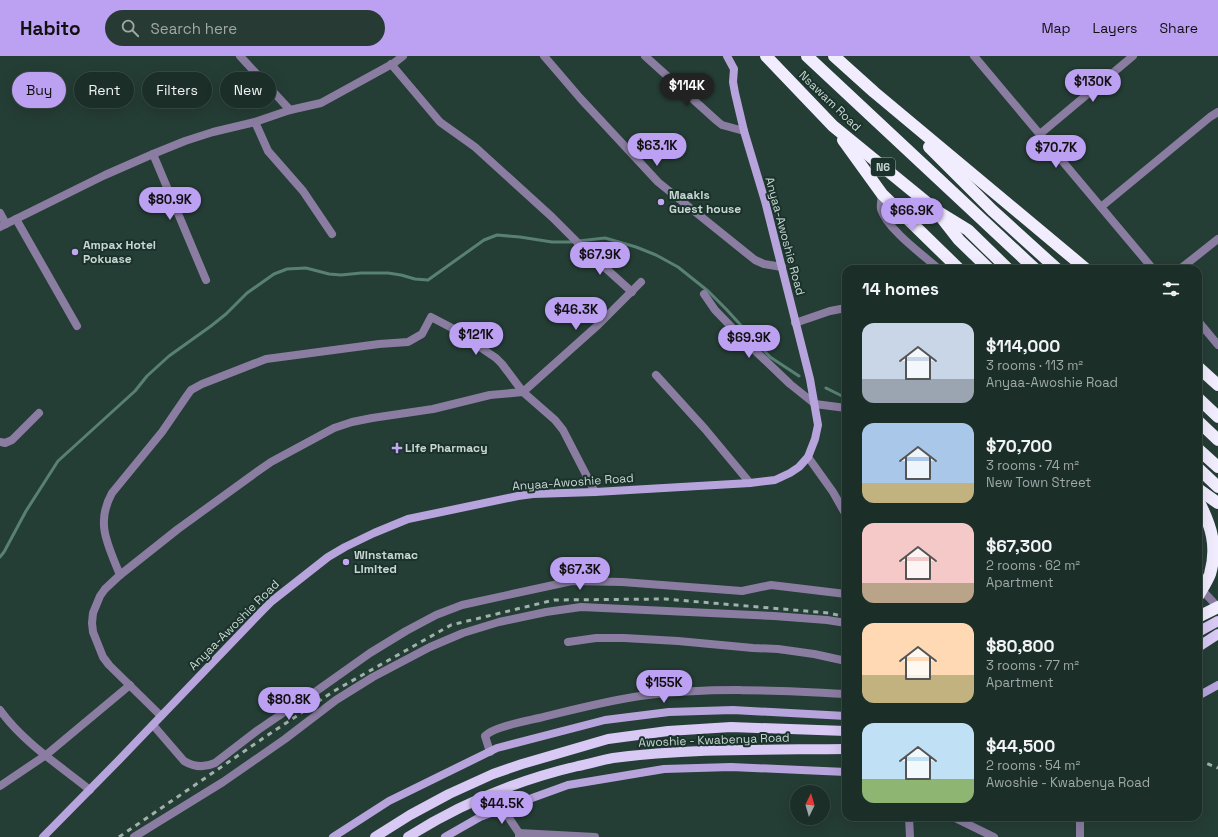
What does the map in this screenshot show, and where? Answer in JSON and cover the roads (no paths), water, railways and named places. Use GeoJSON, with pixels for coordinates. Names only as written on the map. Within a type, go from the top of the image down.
{"type":"FeatureCollection","features":[{"type":"Feature","properties":{"kind":"highway","name":"Nsawam Road"},"geometry":{"type":"LineString","coordinates":[[766,56],[833,126],[937,211],[968,230],[1004,265]]}},
{"type":"Feature","properties":{"kind":"highway","name":"Nsawam Road"},"geometry":{"type":"LineString","coordinates":[[807,56],[1031,265]]}},
{"type":"Feature","properties":{"kind":"highway"},"geometry":{"type":"LineString","coordinates":[[834,56],[874,92],[1081,265]]}},
{"type":"Feature","properties":{"kind":"highway"},"geometry":{"type":"LineString","coordinates":[[874,92],[992,210],[1053,265]]}},
{"type":"Feature","properties":{"kind":"highway"},"geometry":{"type":"LineString","coordinates":[[833,126],[882,194],[955,265]]}},
{"type":"Feature","properties":{"kind":"highway"},"geometry":{"type":"LineString","coordinates":[[937,211],[959,240],[985,265]]}},
{"type":"Feature","properties":{"kind":"highway"},"geometry":{"type":"LineString","coordinates":[[1202,371],[1218,385]]}},
{"type":"Feature","properties":{"kind":"highway"},"geometry":{"type":"LineString","coordinates":[[1202,402],[1218,417]]}},
{"type":"Feature","properties":{"kind":"highway"},"geometry":{"type":"LineString","coordinates":[[1202,425],[1218,440]]}},
{"type":"Feature","properties":{"kind":"highway"},"geometry":{"type":"LineString","coordinates":[[1202,453],[1218,467]]}},
{"type":"Feature","properties":{"kind":"highway"},"geometry":{"type":"LineString","coordinates":[[1202,472],[1218,487]]}},
{"type":"Feature","properties":{"kind":"highway"},"geometry":{"type":"LineString","coordinates":[[1202,492],[1218,503]]}},
{"type":"Feature","properties":{"kind":"highway"},"geometry":{"type":"LineString","coordinates":[[1202,508],[1208,521],[1214,541],[1210,575],[1202,589]]}},
{"type":"Feature","properties":{"kind":"highway"},"geometry":{"type":"LineString","coordinates":[[1202,615],[1218,607]]}},
{"type":"Feature","properties":{"kind":"main road"},"geometry":{"type":"LineString","coordinates":[[1202,630],[1218,621]]}},
{"type":"Feature","properties":{"kind":"main road"},"geometry":{"type":"LineString","coordinates":[[1202,644],[1218,634]]}},
{"type":"Feature","properties":{"kind":"main road","name":"Awoshie - Kwabenya Road"},"geometry":{"type":"LineString","coordinates":[[375,837],[410,815],[449,794],[493,774],[608,739],[668,731],[731,727],[842,731]]}},
{"type":"Feature","properties":{"kind":"main road","name":"Awoshie - Kwabenya Road"},"geometry":{"type":"LineString","coordinates":[[408,837],[457,809],[500,790],[527,780],[611,759],[663,753],[842,749]]}},
{"type":"Feature","properties":{"kind":"street"},"geometry":{"type":"LineString","coordinates":[[240,56],[290,110]]}},
{"type":"Feature","properties":{"kind":"street"},"geometry":{"type":"LineString","coordinates":[[388,56],[440,122],[475,147],[632,292]]}},
{"type":"Feature","properties":{"kind":"street"},"geometry":{"type":"LineString","coordinates":[[0,213],[3,225],[105,175],[193,138],[254,122],[290,110],[321,103],[393,64],[403,56]]}},
{"type":"Feature","properties":{"kind":"street"},"geometry":{"type":"LineString","coordinates":[[544,56],[580,98],[658,182],[755,260],[764,264],[782,267]]}},
{"type":"Feature","properties":{"kind":"street"},"geometry":{"type":"LineString","coordinates":[[645,56],[722,125],[744,131]]}},
{"type":"Feature","properties":{"kind":"street","name":"Anyaa-Awoshie Road"},"geometry":{"type":"LineString","coordinates":[[43,837],[272,601],[328,557],[345,547],[396,523],[427,514],[518,496],[750,483],[775,480],[790,474],[808,457],[815,439],[818,425],[815,404],[765,201],[744,131],[733,82],[734,69],[728,56]]}},
{"type":"Feature","properties":{"kind":"street"},"geometry":{"type":"LineString","coordinates":[[974,56],[1150,265]]}},
{"type":"Feature","properties":{"kind":"street"},"geometry":{"type":"LineString","coordinates":[[1040,134],[1134,56]]}},
{"type":"Feature","properties":{"kind":"street"},"geometry":{"type":"LineString","coordinates":[[1101,207],[1218,112]]}},
{"type":"Feature","properties":{"kind":"street"},"geometry":{"type":"LineString","coordinates":[[254,122],[268,151],[303,191],[332,234]]}},
{"type":"Feature","properties":{"kind":"street"},"geometry":{"type":"LineString","coordinates":[[153,154],[206,280]]}},
{"type":"Feature","properties":{"kind":"street"},"geometry":{"type":"LineString","coordinates":[[882,194],[881,208],[887,221],[934,265]]}},
{"type":"Feature","properties":{"kind":"street"},"geometry":{"type":"LineString","coordinates":[[16,219],[78,326]]}},
{"type":"Feature","properties":{"kind":"street"},"geometry":{"type":"LineString","coordinates":[[1185,265],[1218,239]]}},
{"type":"Feature","properties":{"kind":"street"},"geometry":{"type":"LineString","coordinates":[[161,716],[109,665],[103,657],[93,632],[93,613],[100,596],[105,589],[120,575],[199,513],[258,470],[334,428],[352,422],[433,409],[490,395],[523,392],[598,325],[641,282]]}},
{"type":"Feature","properties":{"kind":"street"},"geometry":{"type":"LineString","coordinates":[[704,294],[715,310],[790,384],[815,404],[842,407]]}},
{"type":"Feature","properties":{"kind":"street"},"geometry":{"type":"LineString","coordinates":[[795,323],[830,311],[842,309]]}},
{"type":"Feature","properties":{"kind":"street"},"geometry":{"type":"LineString","coordinates":[[120,575],[105,535],[104,516],[108,501],[112,493],[166,428],[186,396],[192,390],[202,384],[266,359],[379,344],[408,342],[422,334],[431,318],[452,328],[496,358],[523,392],[555,420],[562,430],[595,492]]}},
{"type":"Feature","properties":{"kind":"street"},"geometry":{"type":"LineString","coordinates":[[1202,326],[1218,345]]}},
{"type":"Feature","properties":{"kind":"street"},"geometry":{"type":"LineString","coordinates":[[656,375],[705,429],[750,483]]}},
{"type":"Feature","properties":{"kind":"street"},"geometry":{"type":"LineString","coordinates":[[0,442],[6,443],[12,440],[39,413]]}},
{"type":"Feature","properties":{"kind":"street"},"geometry":{"type":"LineString","coordinates":[[808,457],[842,507]]}},
{"type":"Feature","properties":{"kind":"street"},"geometry":{"type":"LineString","coordinates":[[153,725],[184,761],[197,766],[210,766],[339,674],[406,631],[462,605],[572,580],[622,582],[742,591],[771,585],[842,594]]}},
{"type":"Feature","properties":{"kind":"street"},"geometry":{"type":"LineString","coordinates":[[1202,591],[1218,607]]}},
{"type":"Feature","properties":{"kind":"street"},"geometry":{"type":"LineString","coordinates":[[134,837],[223,782],[336,700],[373,677],[430,647],[463,633],[500,622],[546,612],[582,607],[774,616],[842,622]]}},
{"type":"Feature","properties":{"kind":"street"},"geometry":{"type":"LineString","coordinates":[[568,642],[596,638],[678,641],[753,648],[778,648],[842,660]]}},
{"type":"Feature","properties":{"kind":"street"},"geometry":{"type":"LineString","coordinates":[[0,786],[46,755],[130,685]]}},
{"type":"Feature","properties":{"kind":"street"},"geometry":{"type":"LineString","coordinates":[[1202,694],[1218,685]]}},
{"type":"Feature","properties":{"kind":"street"},"geometry":{"type":"LineString","coordinates":[[490,752],[485,736],[488,733],[510,725],[597,704],[640,696],[747,689],[842,694]]}},
{"type":"Feature","properties":{"kind":"street"},"geometry":{"type":"LineString","coordinates":[[0,710],[12,726],[90,790]]}},
{"type":"Feature","properties":{"kind":"street"},"geometry":{"type":"LineString","coordinates":[[333,837],[389,801],[497,748],[605,720],[669,712],[733,710],[842,716]]}},
{"type":"Feature","properties":{"kind":"street"},"geometry":{"type":"LineString","coordinates":[[445,837],[480,817],[568,785],[664,769],[731,767],[842,772]]}},
{"type":"Feature","properties":{"kind":"street"},"geometry":{"type":"LineString","coordinates":[[503,809],[519,835],[595,837]]}},
{"type":"Feature","properties":{"kind":"street"},"geometry":{"type":"LineString","coordinates":[[909,821],[910,837]]}},
{"type":"Feature","properties":{"kind":"street"},"geometry":{"type":"LineString","coordinates":[[961,821],[994,837]]}},
{"type":"Feature","properties":{"kind":"street"},"geometry":{"type":"LineString","coordinates":[[1080,821],[1080,837]]}},
{"type":"Feature","properties":{"kind":"waterway"},"geometry":{"type":"LineString","coordinates":[[0,557],[26,511],[58,461],[135,391],[147,376],[169,356],[226,314],[247,293],[274,274],[287,269],[306,268],[329,274],[341,275],[388,273],[415,279],[428,280],[484,240],[497,235],[552,242],[570,242],[605,238],[636,247],[656,255],[678,267],[708,291],[770,357],[799,376]]}},
{"type":"Feature","properties":{"kind":"waterway"},"geometry":{"type":"LineString","coordinates":[[826,388],[842,396]]}},
{"type":"Feature","properties":{"kind":"railway"},"geometry":{"type":"LineString","coordinates":[[119,837],[334,691],[451,625],[554,600],[665,599],[829,613],[842,616]]}},
{"type":"Feature","properties":{"kind":"railway"},"geometry":{"type":"LineString","coordinates":[[1202,762],[1218,768]]}},
{"type":"Feature","properties":{"kind":"place","name":"Maakis Guest house"},"geometry":{"type":"Point","coordinates":[661,202]}},
{"type":"Feature","properties":{"kind":"place","name":"Ampax Hotel Pokuase"},"geometry":{"type":"Point","coordinates":[75,252]}},
{"type":"Feature","properties":{"kind":"place","name":"Life Pharmacy"},"geometry":{"type":"Point","coordinates":[397,448]}},
{"type":"Feature","properties":{"kind":"place","name":"Winstamac Limited"},"geometry":{"type":"Point","coordinates":[346,562]}}]}
